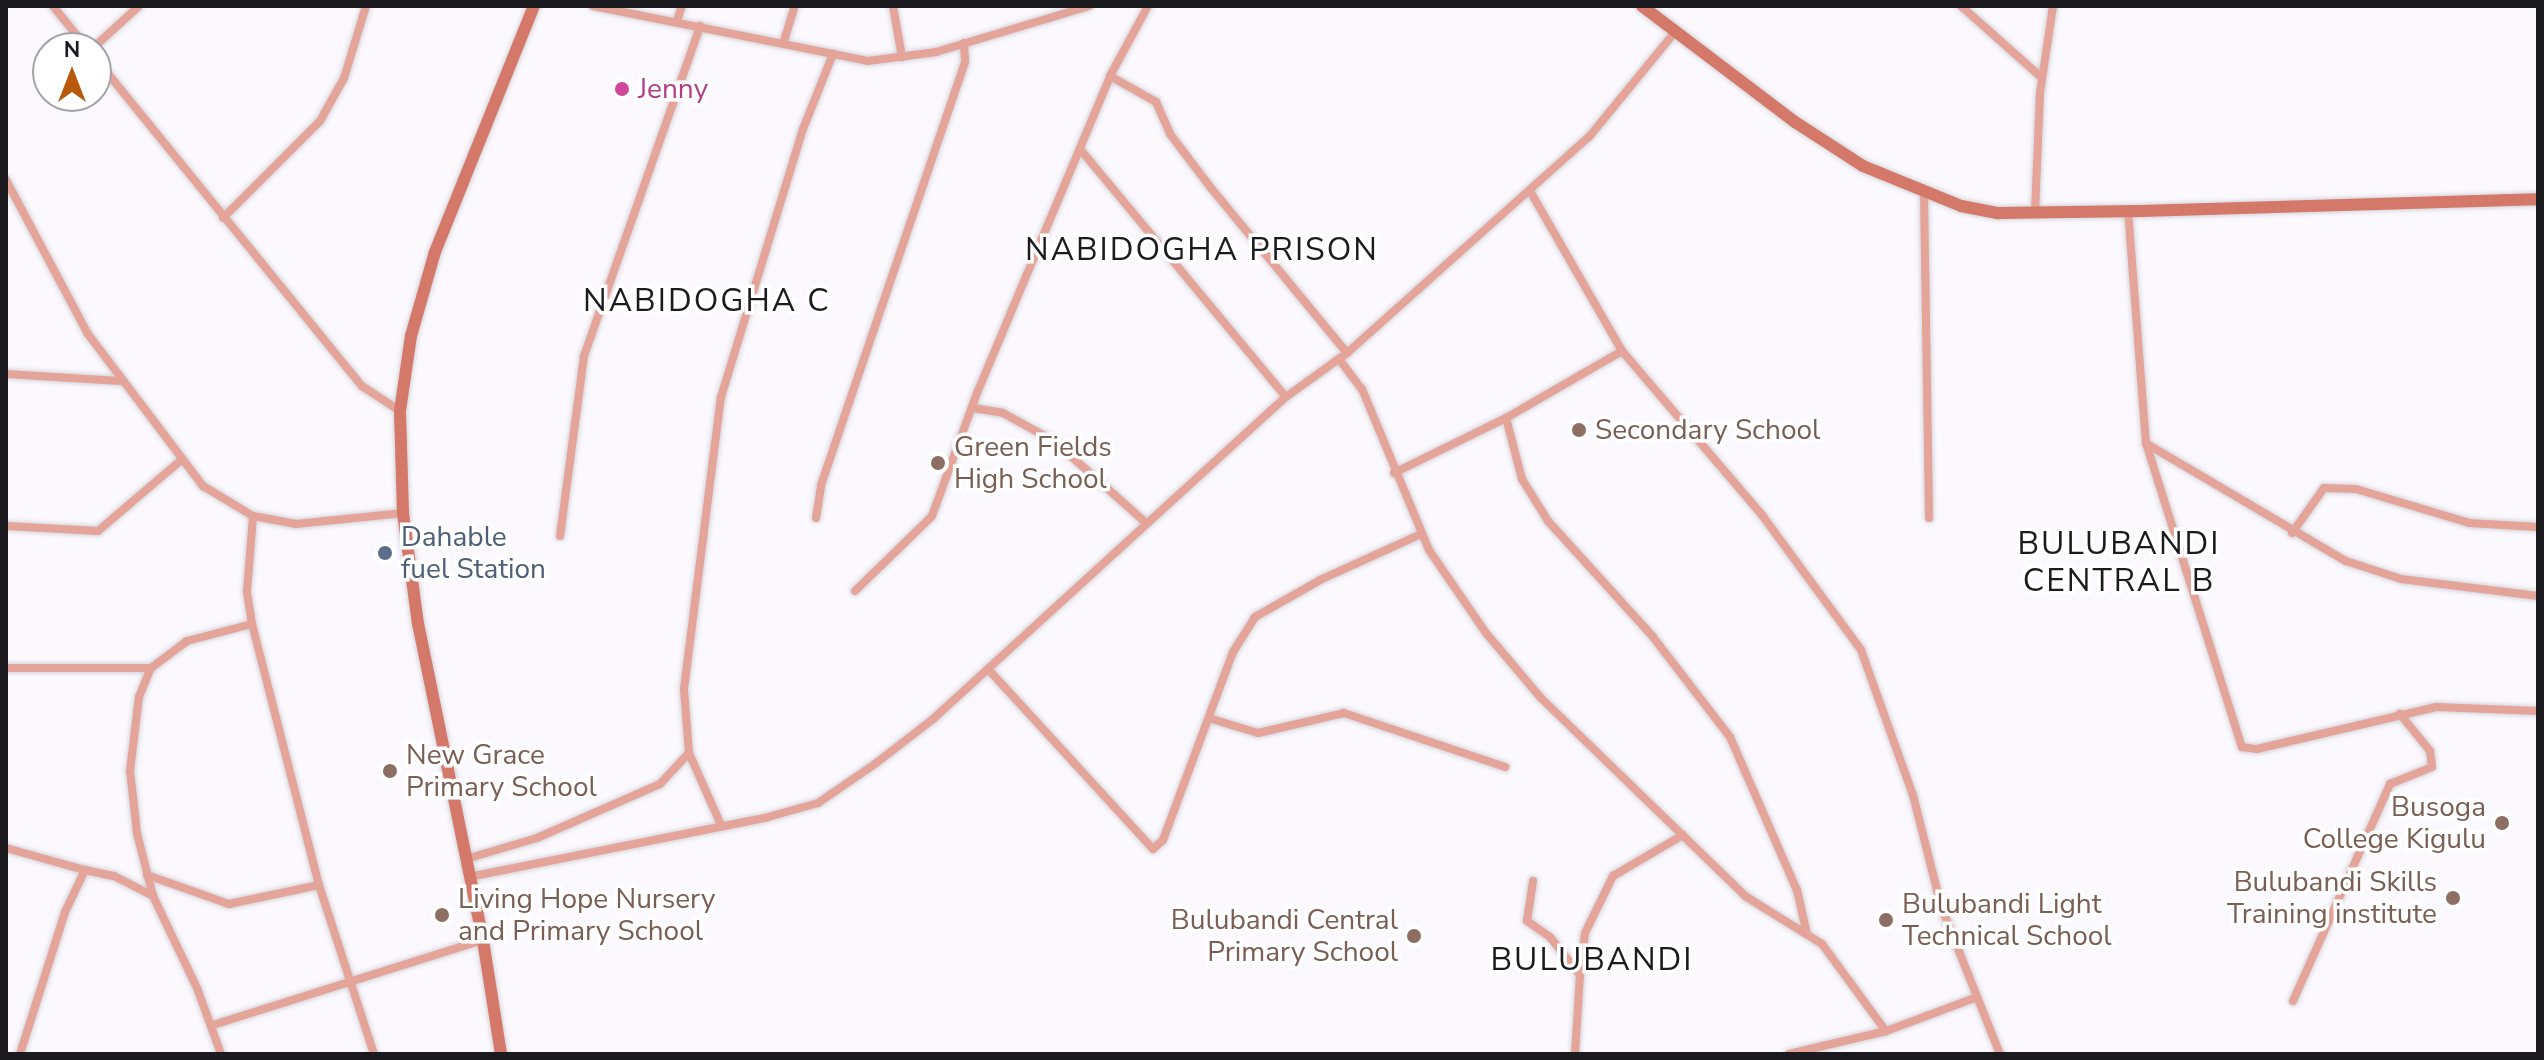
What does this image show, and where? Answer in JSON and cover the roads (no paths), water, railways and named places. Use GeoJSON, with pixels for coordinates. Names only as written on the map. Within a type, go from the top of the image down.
{"type":"FeatureCollection","features":[{"type":"Feature","properties":{"kind":"street"},"geometry":{"type":"LineString","coordinates":[[53,6],[76,32]]}},
{"type":"Feature","properties":{"kind":"street"},"geometry":{"type":"LineString","coordinates":[[109,32],[139,6]]}},
{"type":"Feature","properties":{"kind":"street"},"geometry":{"type":"LineString","coordinates":[[223,218],[320,121],[344,78],[366,6]]}},
{"type":"Feature","properties":{"kind":"street"},"geometry":{"type":"LineString","coordinates":[[501,1054],[483,940],[418,624],[403,513],[400,411],[411,336],[435,252],[534,6]]}},
{"type":"Feature","properties":{"kind":"street"},"geometry":{"type":"LineString","coordinates":[[593,6],[784,41],[868,61],[964,43],[1089,6]]}},
{"type":"Feature","properties":{"kind":"street"},"geometry":{"type":"LineString","coordinates":[[677,21],[682,6]]}},
{"type":"Feature","properties":{"kind":"street"},"geometry":{"type":"LineString","coordinates":[[784,41],[795,6]]}},
{"type":"Feature","properties":{"kind":"street"},"geometry":{"type":"LineString","coordinates":[[893,6],[902,57]]}},
{"type":"Feature","properties":{"kind":"street"},"geometry":{"type":"LineString","coordinates":[[1045,6],[1046,17]]}},
{"type":"Feature","properties":{"kind":"street"},"geometry":{"type":"LineString","coordinates":[[855,591],[932,516],[973,408],[1110,76],[1148,6]]}},
{"type":"Feature","properties":{"kind":"street"},"geometry":{"type":"LineString","coordinates":[[1642,6],[1795,122],[1863,166],[1924,194],[1998,213],[2538,199]]}},
{"type":"Feature","properties":{"kind":"street"},"geometry":{"type":"LineString","coordinates":[[1961,6],[2041,77]]}},
{"type":"Feature","properties":{"kind":"street"},"geometry":{"type":"LineString","coordinates":[[2035,212],[2041,77],[2053,6]]}},
{"type":"Feature","properties":{"kind":"street"},"geometry":{"type":"LineString","coordinates":[[560,536],[584,356],[700,26]]}},
{"type":"Feature","properties":{"kind":"street"},"geometry":{"type":"LineString","coordinates":[[469,877],[818,803],[921,728],[1286,397],[1343,356],[1530,191],[1589,137],[1675,32]]}},
{"type":"Feature","properties":{"kind":"street"},"geometry":{"type":"LineString","coordinates":[[816,518],[821,485],[965,62],[964,43]]}},
{"type":"Feature","properties":{"kind":"street"},"geometry":{"type":"LineString","coordinates":[[721,825],[689,753],[684,689],[721,397],[803,129],[833,54]]}},
{"type":"Feature","properties":{"kind":"street"},"geometry":{"type":"LineString","coordinates":[[1110,76],[1156,102],[1170,134],[1343,356],[1362,389],[1421,534],[1486,633],[1541,698],[1745,896],[1822,944],[1886,1031]]}},
{"type":"Feature","properties":{"kind":"street"},"geometry":{"type":"LineString","coordinates":[[112,79],[362,386],[400,411]]}},
{"type":"Feature","properties":{"kind":"street"},"geometry":{"type":"LineString","coordinates":[[1080,149],[1286,397]]}},
{"type":"Feature","properties":{"kind":"street"},"geometry":{"type":"LineString","coordinates":[[6,180],[88,334],[120,381],[203,486],[253,516],[296,524],[403,513]]}},
{"type":"Feature","properties":{"kind":"street"},"geometry":{"type":"LineString","coordinates":[[1530,191],[1622,351],[1762,515],[1861,650],[1909,782],[1941,906],[2000,1054]]}},
{"type":"Feature","properties":{"kind":"street"},"geometry":{"type":"LineString","coordinates":[[1924,194],[1929,518]]}},
{"type":"Feature","properties":{"kind":"street"},"geometry":{"type":"LineString","coordinates":[[2128,210],[2146,443],[2242,747],[2257,749],[2436,707],[2538,711]]}},
{"type":"Feature","properties":{"kind":"street"},"geometry":{"type":"LineString","coordinates":[[1394,473],[1506,418],[1622,351]]}},
{"type":"Feature","properties":{"kind":"street"},"geometry":{"type":"LineString","coordinates":[[6,374],[120,381]]}},
{"type":"Feature","properties":{"kind":"street"},"geometry":{"type":"LineString","coordinates":[[973,408],[1003,413],[1054,441],[1146,523]]}},
{"type":"Feature","properties":{"kind":"street"},"geometry":{"type":"LineString","coordinates":[[1506,418],[1522,479],[1548,521],[1653,637],[1730,737],[1797,890],[1807,934]]}},
{"type":"Feature","properties":{"kind":"street"},"geometry":{"type":"LineString","coordinates":[[2146,443],[2292,533],[2346,561],[2401,579],[2538,596]]}},
{"type":"Feature","properties":{"kind":"street"},"geometry":{"type":"LineString","coordinates":[[6,526],[98,531],[181,460]]}},
{"type":"Feature","properties":{"kind":"street"},"geometry":{"type":"LineString","coordinates":[[2292,533],[2324,488],[2356,489],[2469,523],[2538,527]]}},
{"type":"Feature","properties":{"kind":"street"},"geometry":{"type":"LineString","coordinates":[[253,516],[247,591],[252,624],[319,885],[374,1054]]}},
{"type":"Feature","properties":{"kind":"street"},"geometry":{"type":"LineString","coordinates":[[988,669],[1153,849],[1163,840],[1212,719],[1233,652],[1255,617],[1320,580],[1421,534]]}},
{"type":"Feature","properties":{"kind":"street"},"geometry":{"type":"LineString","coordinates":[[221,1054],[213,1025],[153,896],[130,771],[139,697],[151,668],[187,641],[252,624]]}},
{"type":"Feature","properties":{"kind":"street"},"geometry":{"type":"LineString","coordinates":[[6,668],[151,668]]}},
{"type":"Feature","properties":{"kind":"street"},"geometry":{"type":"LineString","coordinates":[[1212,719],[1258,733],[1344,713],[1505,767]]}},
{"type":"Feature","properties":{"kind":"street"},"geometry":{"type":"LineString","coordinates":[[2293,1001],[2390,784],[2432,767],[2430,751],[2400,714]]}},
{"type":"Feature","properties":{"kind":"street"},"geometry":{"type":"LineString","coordinates":[[466,859],[537,838],[660,784],[689,753]]}},
{"type":"Feature","properties":{"kind":"street"},"geometry":{"type":"LineString","coordinates":[[1575,1054],[1585,933],[1613,876],[1683,835]]}},
{"type":"Feature","properties":{"kind":"street"},"geometry":{"type":"LineString","coordinates":[[6,848],[114,876],[153,896]]}},
{"type":"Feature","properties":{"kind":"street"},"geometry":{"type":"LineString","coordinates":[[20,1054],[65,912],[85,870]]}},
{"type":"Feature","properties":{"kind":"street"},"geometry":{"type":"LineString","coordinates":[[147,875],[229,904],[319,885]]}},
{"type":"Feature","properties":{"kind":"street"},"geometry":{"type":"LineString","coordinates":[[1533,881],[1527,921],[1550,937],[1580,975]]}},
{"type":"Feature","properties":{"kind":"street"},"geometry":{"type":"LineString","coordinates":[[213,1025],[350,985],[483,940]]}},
{"type":"Feature","properties":{"kind":"street"},"geometry":{"type":"LineString","coordinates":[[1789,1054],[1886,1031],[1977,997]]}},
{"type":"Feature","properties":{"kind":"place","name":"Jenny"},"geometry":{"type":"Point","coordinates":[622,89]}},
{"type":"Feature","properties":{"kind":"place","name":"Secondary School"},"geometry":{"type":"Point","coordinates":[1579,430]}},
{"type":"Feature","properties":{"kind":"place","name":"Green Fields High School"},"geometry":{"type":"Point","coordinates":[938,463]}},
{"type":"Feature","properties":{"kind":"place","name":"Dahable fuel Station"},"geometry":{"type":"Point","coordinates":[385,553]}},
{"type":"Feature","properties":{"kind":"place","name":"New Grace Primary School"},"geometry":{"type":"Point","coordinates":[390,771]}},
{"type":"Feature","properties":{"kind":"place","name":"Busoga College Kigulu"},"geometry":{"type":"Point","coordinates":[2502,823]}},
{"type":"Feature","properties":{"kind":"place","name":"Bulubandi Skills Training institute"},"geometry":{"type":"Point","coordinates":[2453,898]}},
{"type":"Feature","properties":{"kind":"place","name":"Living Hope Nursery and Primary School"},"geometry":{"type":"Point","coordinates":[442,915]}},
{"type":"Feature","properties":{"kind":"place","name":"Bulubandi Light Technical School"},"geometry":{"type":"Point","coordinates":[1886,920]}},
{"type":"Feature","properties":{"kind":"place","name":"Bulubandi Central Primary School"},"geometry":{"type":"Point","coordinates":[1414,936]}},
{"type":"Feature","properties":{"kind":"district","name":"NABIDOGHA PRISON"},"geometry":{"type":"Point","coordinates":[1202,250]}},
{"type":"Feature","properties":{"kind":"district","name":"NABIDOGHA C"},"geometry":{"type":"Point","coordinates":[707,301]}},
{"type":"Feature","properties":{"kind":"district","name":"BULUBANDI CENTRAL B"},"geometry":{"type":"Point","coordinates":[2119,564]}},
{"type":"Feature","properties":{"kind":"district","name":"BULUBANDI"},"geometry":{"type":"Point","coordinates":[1592,960]}}]}
